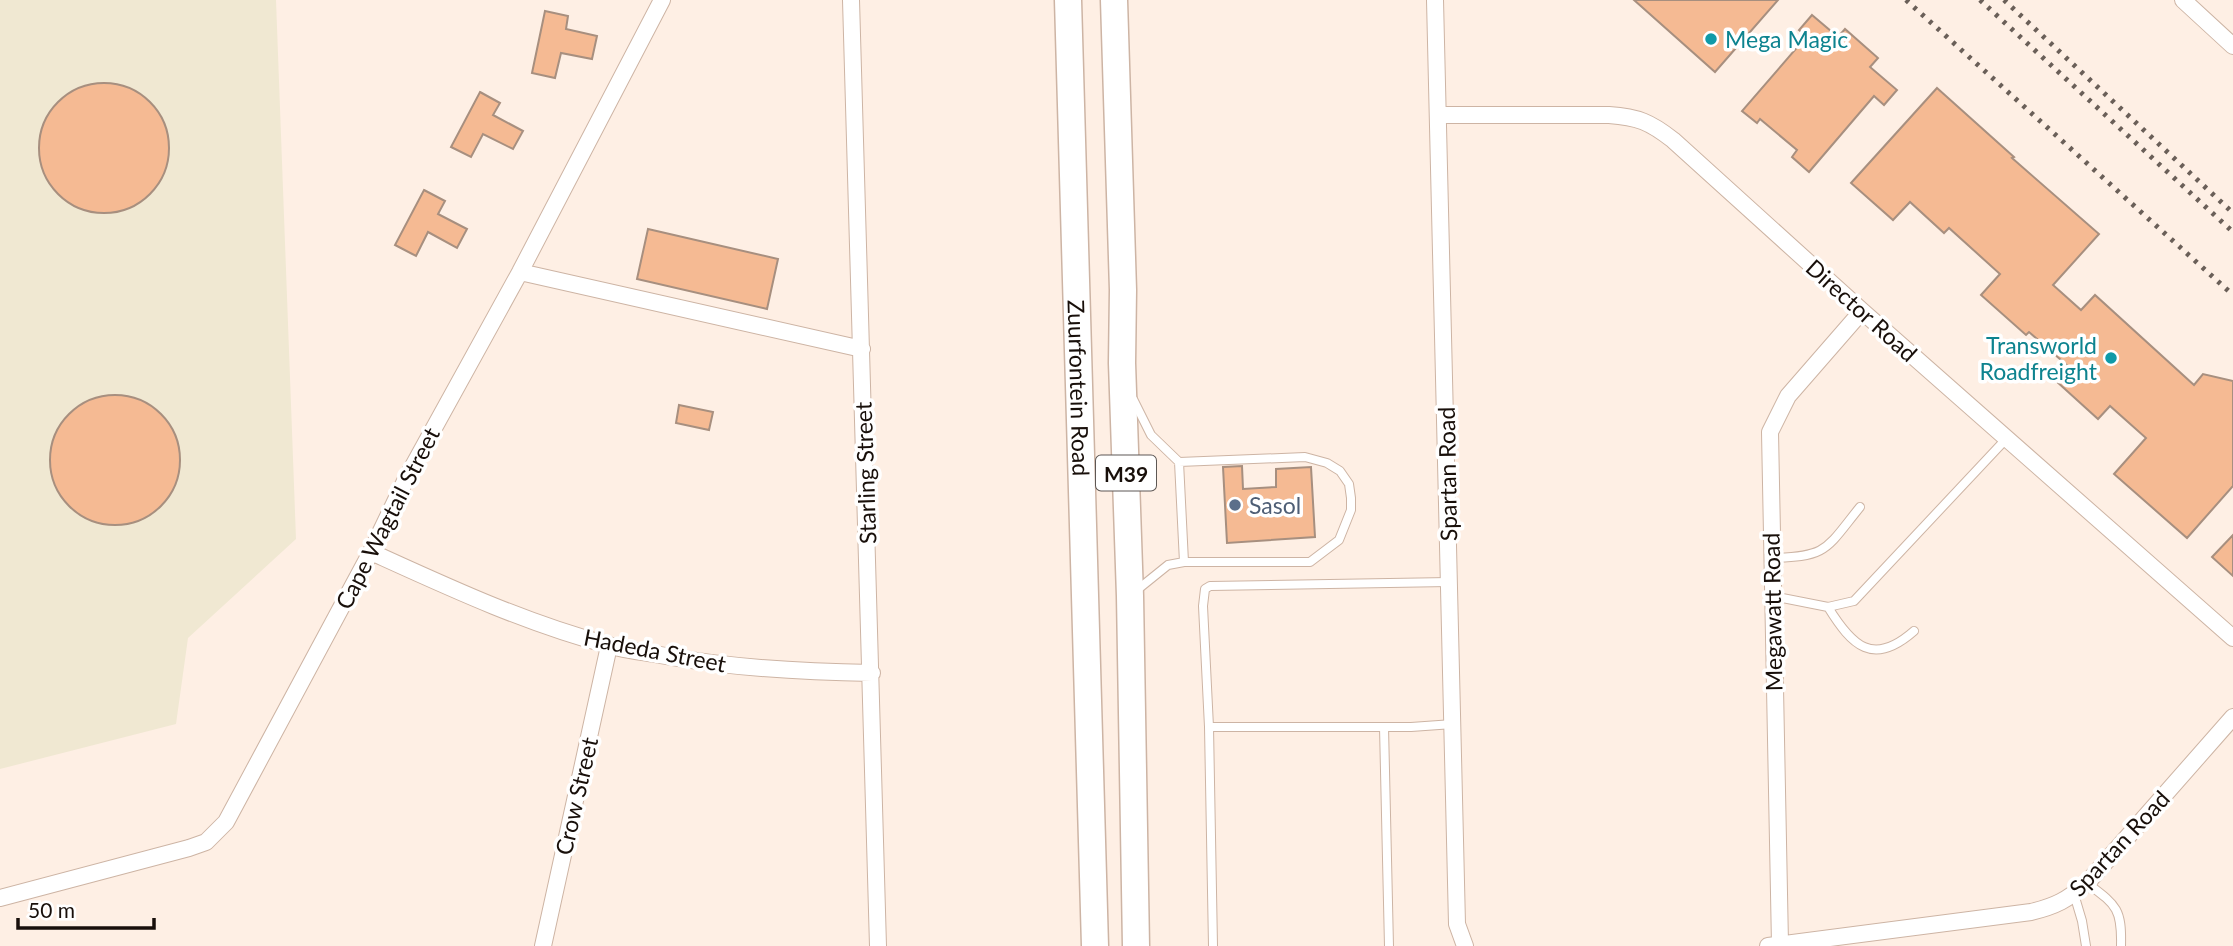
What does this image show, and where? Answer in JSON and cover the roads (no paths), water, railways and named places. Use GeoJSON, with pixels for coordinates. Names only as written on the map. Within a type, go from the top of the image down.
{"type":"FeatureCollection","features":[{"type":"Feature","properties":{"kind":"main road","name":"Zuurfontein Road"},"geometry":{"type":"LineString","coordinates":[[1068,0],[1095,946]]}},
{"type":"Feature","properties":{"kind":"main road","name":"Zuurfontein Road"},"geometry":{"type":"LineString","coordinates":[[1114,0],[1123,290],[1122,363],[1130,596],[1136,946]]}},
{"type":"Feature","properties":{"kind":"street","name":"Cape Wagtail Street"},"geometry":{"type":"LineString","coordinates":[[0,898],[189,848],[206,842],[226,822],[662,0]]}},
{"type":"Feature","properties":{"kind":"street","name":"Starling Street"},"geometry":{"type":"LineString","coordinates":[[851,0],[878,946]]}},
{"type":"Feature","properties":{"kind":"street","name":"Spartan Road"},"geometry":{"type":"LineString","coordinates":[[1435,0],[1457,924],[1465,946]]}},
{"type":"Feature","properties":{"kind":"street"},"geometry":{"type":"LineString","coordinates":[[2183,0],[2233,46]]}},
{"type":"Feature","properties":{"kind":"street","name":"Director Road"},"geometry":{"type":"LineString","coordinates":[[1439,115],[1609,115],[1635,117],[1653,124],[2233,638]]}},
{"type":"Feature","properties":{"kind":"street"},"geometry":{"type":"LineString","coordinates":[[520,272],[862,349]]}},
{"type":"Feature","properties":{"kind":"street","name":"Megawatt Road"},"geometry":{"type":"LineString","coordinates":[[1774,945],[1770,432],[1788,396],[1862,311]]}},
{"type":"Feature","properties":{"kind":"street","name":"Hadeda Street"},"geometry":{"type":"LineString","coordinates":[[370,552],[468,596],[609,646],[743,667],[872,673]]}},
{"type":"Feature","properties":{"kind":"street","name":"Crow Street"},"geometry":{"type":"LineString","coordinates":[[543,946],[609,646]]}},
{"type":"Feature","properties":{"kind":"street","name":"Spartan Road"},"geometry":{"type":"LineString","coordinates":[[1774,945],[2031,912],[2053,906],[2087,883],[2233,717]]}},
{"type":"Feature","properties":{"kind":"lane"},"geometry":{"type":"LineString","coordinates":[[1122,363],[1139,415],[1151,435],[1180,461],[1305,457],[1327,463],[1340,471],[1349,484],[1351,498],[1351,510],[1339,540],[1310,562],[1184,562],[1168,565],[1130,596]]}},
{"type":"Feature","properties":{"kind":"lane"},"geometry":{"type":"LineString","coordinates":[[1772,596],[1828,607],[1854,601],[2007,439]]}},
{"type":"Feature","properties":{"kind":"lane"},"geometry":{"type":"LineString","coordinates":[[1180,461],[1184,562]]}},
{"type":"Feature","properties":{"kind":"lane"},"geometry":{"type":"LineString","coordinates":[[1771,558],[1815,554],[1828,546],[1860,507]]}},
{"type":"Feature","properties":{"kind":"lane"},"geometry":{"type":"LineString","coordinates":[[1213,946],[1209,727],[1203,606],[1205,589],[1210,586],[1450,582]]}},
{"type":"Feature","properties":{"kind":"lane"},"geometry":{"type":"LineString","coordinates":[[1828,607],[1842,631],[1857,645],[1865,648],[1898,646],[1914,631]]}},
{"type":"Feature","properties":{"kind":"lane"},"geometry":{"type":"LineString","coordinates":[[1209,727],[1384,727],[1452,724]]}},
{"type":"Feature","properties":{"kind":"lane"},"geometry":{"type":"LineString","coordinates":[[1384,727],[1389,946]]}},
{"type":"Feature","properties":{"kind":"lane"},"geometry":{"type":"LineString","coordinates":[[2087,883],[2112,902],[2120,915],[2121,946]]}},
{"type":"Feature","properties":{"kind":"lane"},"geometry":{"type":"LineString","coordinates":[[2074,894],[2086,946]]}},
{"type":"Feature","properties":{"kind":"railway"},"geometry":{"type":"LineString","coordinates":[[1906,0],[2233,295]]}},
{"type":"Feature","properties":{"kind":"railway"},"geometry":{"type":"LineString","coordinates":[[1980,0],[2233,232]]}},
{"type":"Feature","properties":{"kind":"railway"},"geometry":{"type":"LineString","coordinates":[[2004,0],[2233,213]]}},
{"type":"Feature","properties":{"kind":"place","name":"Mega Magic"},"geometry":{"type":"Point","coordinates":[1711,39]}},
{"type":"Feature","properties":{"kind":"place","name":"Transworld Roadfreight"},"geometry":{"type":"Point","coordinates":[2111,358]}},
{"type":"Feature","properties":{"kind":"place","name":"Sasol"},"geometry":{"type":"Point","coordinates":[1235,505]}}]}
